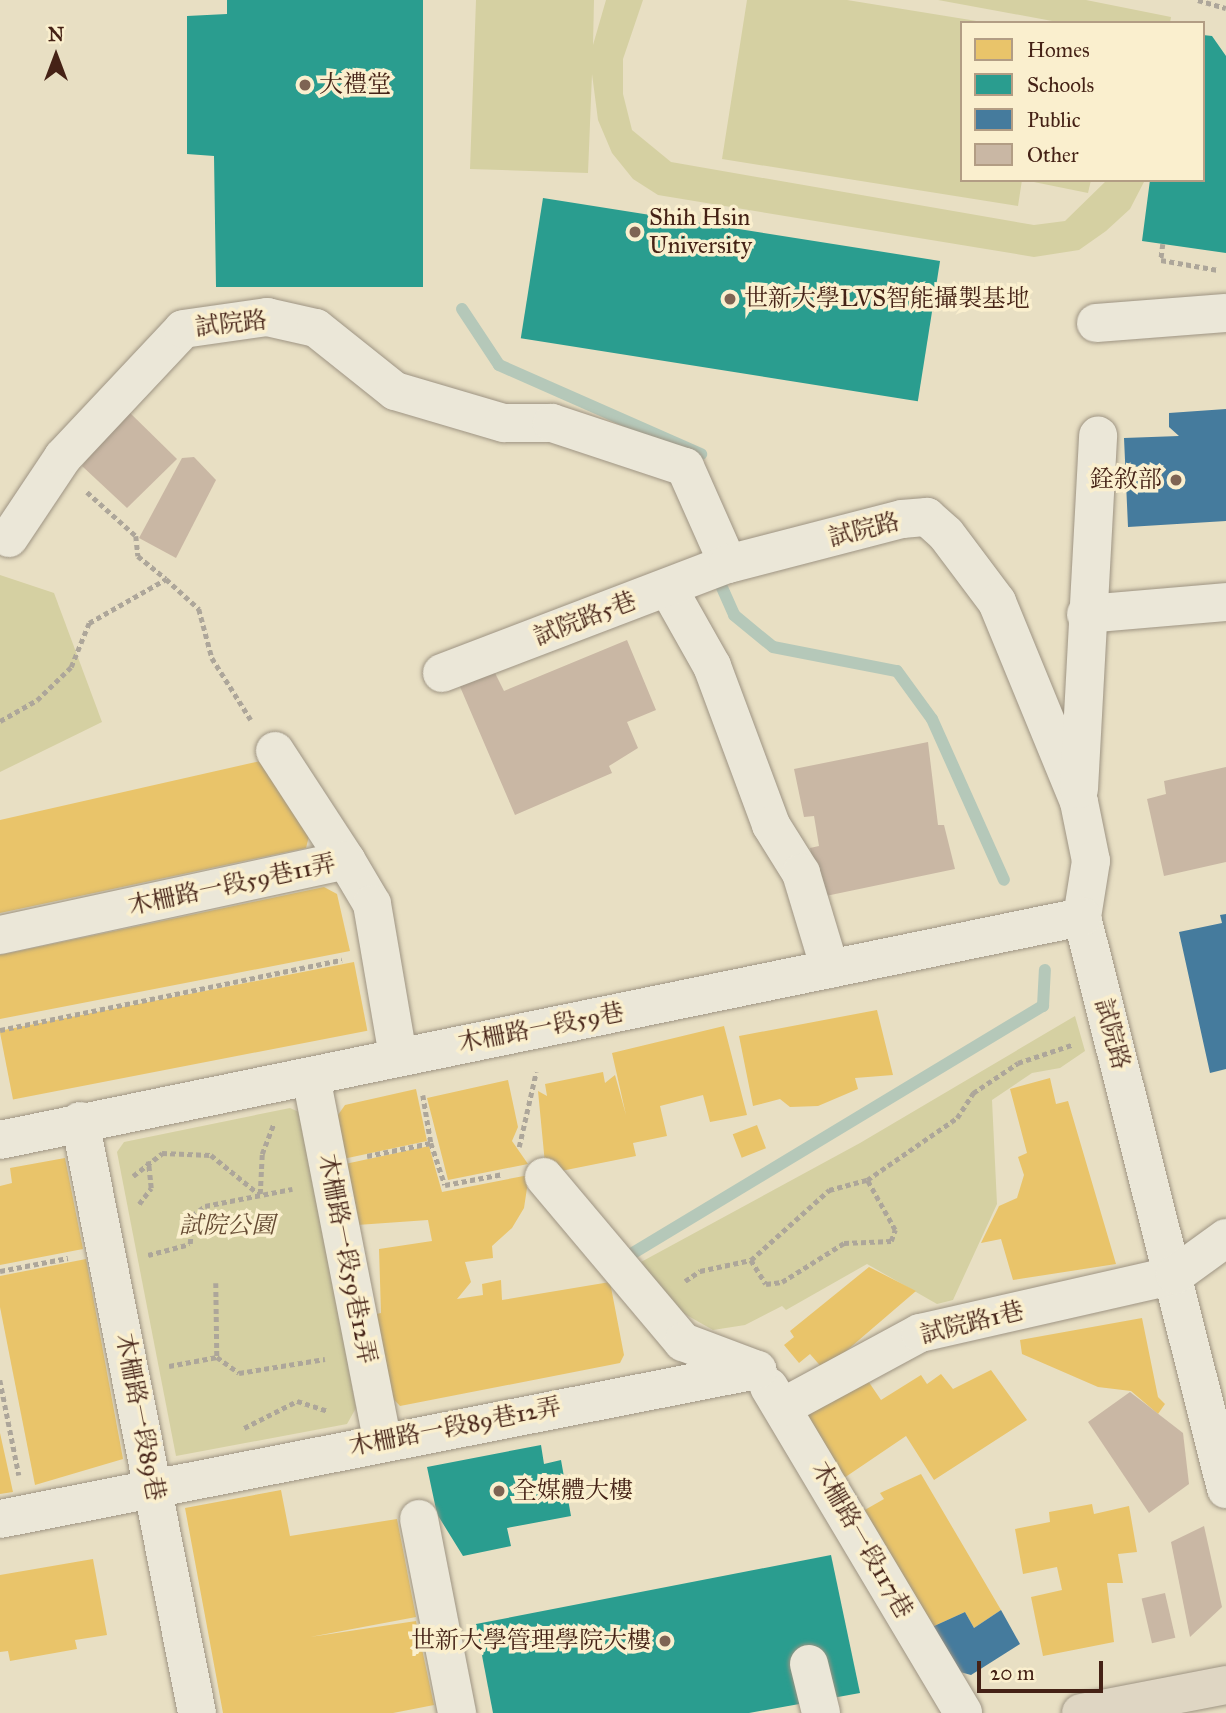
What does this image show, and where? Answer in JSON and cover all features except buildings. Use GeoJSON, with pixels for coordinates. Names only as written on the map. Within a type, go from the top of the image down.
{"type":"FeatureCollection","features":[{"type":"Feature","properties":{"kind":"main road"},"geometry":{"type":"LineString","coordinates":[[1081,1713],[1165,1705],[1226,1685]]}},
{"type":"Feature","properties":{"kind":"street"},"geometry":{"type":"LineString","coordinates":[[1096,323],[1226,313]]}},
{"type":"Feature","properties":{"kind":"street","name":"試院路"},"geometry":{"type":"LineString","coordinates":[[9,538],[63,457],[183,329],[267,317],[316,328],[394,391],[504,423],[552,423],[685,467],[728,564],[927,517],[997,602],[1079,802],[1091,861],[1082,917],[1175,1275],[1226,1489]]}},
{"type":"Feature","properties":{"kind":"street"},"geometry":{"type":"LineString","coordinates":[[1079,802],[1086,614],[1098,436]]}},
{"type":"Feature","properties":{"kind":"street","name":"試院路5巷"},"geometry":{"type":"LineString","coordinates":[[442,673],[728,564]]}},
{"type":"Feature","properties":{"kind":"street"},"geometry":{"type":"LineString","coordinates":[[668,588],[712,666],[771,824],[801,873],[830,969]]}},
{"type":"Feature","properties":{"kind":"street"},"geometry":{"type":"LineString","coordinates":[[1086,614],[1226,602]]}},
{"type":"Feature","properties":{"kind":"street"},"geometry":{"type":"LineString","coordinates":[[275,751],[346,860]]}},
{"type":"Feature","properties":{"kind":"street","name":"木柵路一段59巷11弄"},"geometry":{"type":"LineString","coordinates":[[0,935],[346,860],[372,904],[398,1056]]}},
{"type":"Feature","properties":{"kind":"street","name":"木柵路一段59巷"},"geometry":{"type":"LineString","coordinates":[[0,1140],[80,1121],[312,1077],[398,1056],[1082,917]]}},
{"type":"Feature","properties":{"kind":"street","name":"木柵路一段59巷12弄"},"geometry":{"type":"LineString","coordinates":[[312,1077],[382,1440]]}},
{"type":"Feature","properties":{"kind":"street","name":"木柵路一段89巷"},"geometry":{"type":"LineString","coordinates":[[80,1121],[155,1488],[197,1713]]}},
{"type":"Feature","properties":{"kind":"street"},"geometry":{"type":"LineString","coordinates":[[538,1172],[637,1309],[683,1342],[757,1370]]}},
{"type":"Feature","properties":{"kind":"street"},"geometry":{"type":"LineString","coordinates":[[1175,1275],[1226,1238]]}},
{"type":"Feature","properties":{"kind":"street","name":"試院路1巷"},"geometry":{"type":"LineString","coordinates":[[783,1407],[919,1333],[1175,1275]]}},
{"type":"Feature","properties":{"kind":"street","name":"木柵路一段89巷12弄"},"geometry":{"type":"LineString","coordinates":[[13,1516],[382,1440],[757,1370]]}},
{"type":"Feature","properties":{"kind":"street","name":"木柵路一段117巷"},"geometry":{"type":"LineString","coordinates":[[757,1370],[783,1407],[963,1713]]}},
{"type":"Feature","properties":{"kind":"street"},"geometry":{"type":"LineString","coordinates":[[419,1519],[457,1713]]}},
{"type":"Feature","properties":{"kind":"street"},"geometry":{"type":"LineString","coordinates":[[809,1664],[821,1713]]}},
{"type":"Feature","properties":{"kind":"path"},"geometry":{"type":"LineString","coordinates":[[1198,0],[1226,8]]}},
{"type":"Feature","properties":{"kind":"path"},"geometry":{"type":"LineString","coordinates":[[1163,244],[1161,260],[1226,271]]}},
{"type":"Feature","properties":{"kind":"path"},"geometry":{"type":"LineString","coordinates":[[79,485],[136,536],[138,556],[199,609],[212,658],[275,751]]}},
{"type":"Feature","properties":{"kind":"path"},"geometry":{"type":"LineString","coordinates":[[0,721],[37,701],[71,667],[89,623],[166,579]]}},
{"type":"Feature","properties":{"kind":"path"},"geometry":{"type":"LineString","coordinates":[[0,1030],[380,952]]}},
{"type":"Feature","properties":{"kind":"path"},"geometry":{"type":"LineString","coordinates":[[637,1309],[701,1271],[751,1260],[830,1190],[867,1181],[957,1118],[972,1093],[1018,1063],[1082,1041]]}},
{"type":"Feature","properties":{"kind":"path"},"geometry":{"type":"LineString","coordinates":[[422,1089],[431,1143],[445,1185],[538,1172],[517,1143],[538,1069]]}},
{"type":"Feature","properties":{"kind":"path"},"geometry":{"type":"LineString","coordinates":[[260,1195],[262,1154],[274,1124],[284,1117]]}},
{"type":"Feature","properties":{"kind":"path"},"geometry":{"type":"LineString","coordinates":[[353,1160],[431,1143]]}},
{"type":"Feature","properties":{"kind":"path"},"geometry":{"type":"LineString","coordinates":[[132,1189],[130,1179],[148,1161],[162,1153],[211,1155],[260,1195]]}},
{"type":"Feature","properties":{"kind":"path"},"geometry":{"type":"LineString","coordinates":[[136,1208],[150,1188],[148,1161]]}},
{"type":"Feature","properties":{"kind":"path"},"geometry":{"type":"LineString","coordinates":[[751,1260],[766,1283],[782,1282],[844,1243],[891,1241],[895,1230],[867,1181]]}},
{"type":"Feature","properties":{"kind":"path"},"geometry":{"type":"LineString","coordinates":[[147,1255],[190,1244],[192,1216],[205,1206],[301,1188]]}},
{"type":"Feature","properties":{"kind":"path"},"geometry":{"type":"LineString","coordinates":[[134,1198],[139,1220]]}},
{"type":"Feature","properties":{"kind":"path"},"geometry":{"type":"LineString","coordinates":[[145,1243],[150,1267]]}},
{"type":"Feature","properties":{"kind":"path"},"geometry":{"type":"LineString","coordinates":[[0,1271],[106,1251]]}},
{"type":"Feature","properties":{"kind":"path"},"geometry":{"type":"LineString","coordinates":[[216,1283],[217,1357]]}},
{"type":"Feature","properties":{"kind":"path"},"geometry":{"type":"LineString","coordinates":[[329,1345],[334,1371]]}},
{"type":"Feature","properties":{"kind":"path"},"geometry":{"type":"LineString","coordinates":[[166,1354],[171,1378]]}},
{"type":"Feature","properties":{"kind":"path"},"geometry":{"type":"LineString","coordinates":[[168,1366],[217,1357],[239,1373],[331,1358]]}},
{"type":"Feature","properties":{"kind":"path"},"geometry":{"type":"LineString","coordinates":[[0,1380],[13,1516]]}},
{"type":"Feature","properties":{"kind":"path"},"geometry":{"type":"LineString","coordinates":[[238,1432],[267,1410],[298,1401],[342,1410]]}},
{"type":"Feature","properties":{"kind":"green space"},"geometry":{"type":"Polygon","coordinates":[[[476,0],[594,0],[593,45],[606,0],[643,0],[623,59],[623,94],[632,130],[671,162],[1034,225],[1065,221],[1105,182],[1144,182],[1130,209],[1106,231],[1079,250],[1034,257],[658,195],[633,179],[612,153],[598,120],[592,74],[588,173],[470,169],[476,0]]]}},
{"type":"Feature","properties":{"kind":"green space"},"geometry":{"type":"Polygon","coordinates":[[[747,0],[847,0],[977,21],[960,21],[960,182],[1022,182],[1018,206],[722,159],[747,0]]]}},
{"type":"Feature","properties":{"kind":"green space"},"geometry":{"type":"Polygon","coordinates":[[[938,0],[1086,0],[1171,17],[1170,21],[1052,21],[938,0]]]}},
{"type":"Feature","properties":{"kind":"green space"},"geometry":{"type":"Polygon","coordinates":[[[1034,182],[1091,182],[1088,193],[1034,182]]]}},
{"type":"Feature","properties":{"kind":"green space"},"geometry":{"type":"Polygon","coordinates":[[[0,575],[54,593],[102,722],[0,772],[0,575]]]}},
{"type":"Feature","properties":{"kind":"green space"},"geometry":{"type":"Polygon","coordinates":[[[1075,1016],[1085,1051],[1060,1068],[1032,1073],[992,1100],[997,1204],[953,1300],[937,1304],[867,1264],[786,1310],[782,1306],[745,1325],[713,1330],[676,1309],[641,1262],[860,1143],[1075,1016]]]}},
{"type":"Feature","properties":{"kind":"green space","name":"試院公園"},"geometry":{"type":"Polygon","coordinates":[[[290,1108],[301,1113],[356,1408],[347,1424],[176,1456],[117,1152],[124,1142],[290,1108]]]}},
{"type":"Feature","properties":{"kind":"waterway"},"geometry":{"type":"LineString","coordinates":[[462,309],[499,365],[701,454]]}},
{"type":"Feature","properties":{"kind":"waterway"},"geometry":{"type":"LineString","coordinates":[[720,583],[734,615],[773,647],[897,671],[932,719],[1004,880]]}},
{"type":"Feature","properties":{"kind":"waterway"},"geometry":{"type":"LineString","coordinates":[[633,1253],[1043,1006],[1045,970]]}},
{"type":"Feature","properties":{"kind":"place","name":"大禮堂"},"geometry":{"type":"Point","coordinates":[305,85]}},
{"type":"Feature","properties":{"kind":"place","name":"Shih Hsin University"},"geometry":{"type":"Point","coordinates":[635,232]}},
{"type":"Feature","properties":{"kind":"place","name":"世新大學LVS智能攝製基地"},"geometry":{"type":"Point","coordinates":[730,299]}},
{"type":"Feature","properties":{"kind":"place","name":"銓敘部"},"geometry":{"type":"Point","coordinates":[1176,480]}},
{"type":"Feature","properties":{"kind":"place","name":"全媒體大樓"},"geometry":{"type":"Point","coordinates":[499,1491]}},
{"type":"Feature","properties":{"kind":"place","name":"世新大學管理學院大樓"},"geometry":{"type":"Point","coordinates":[665,1641]}}]}
